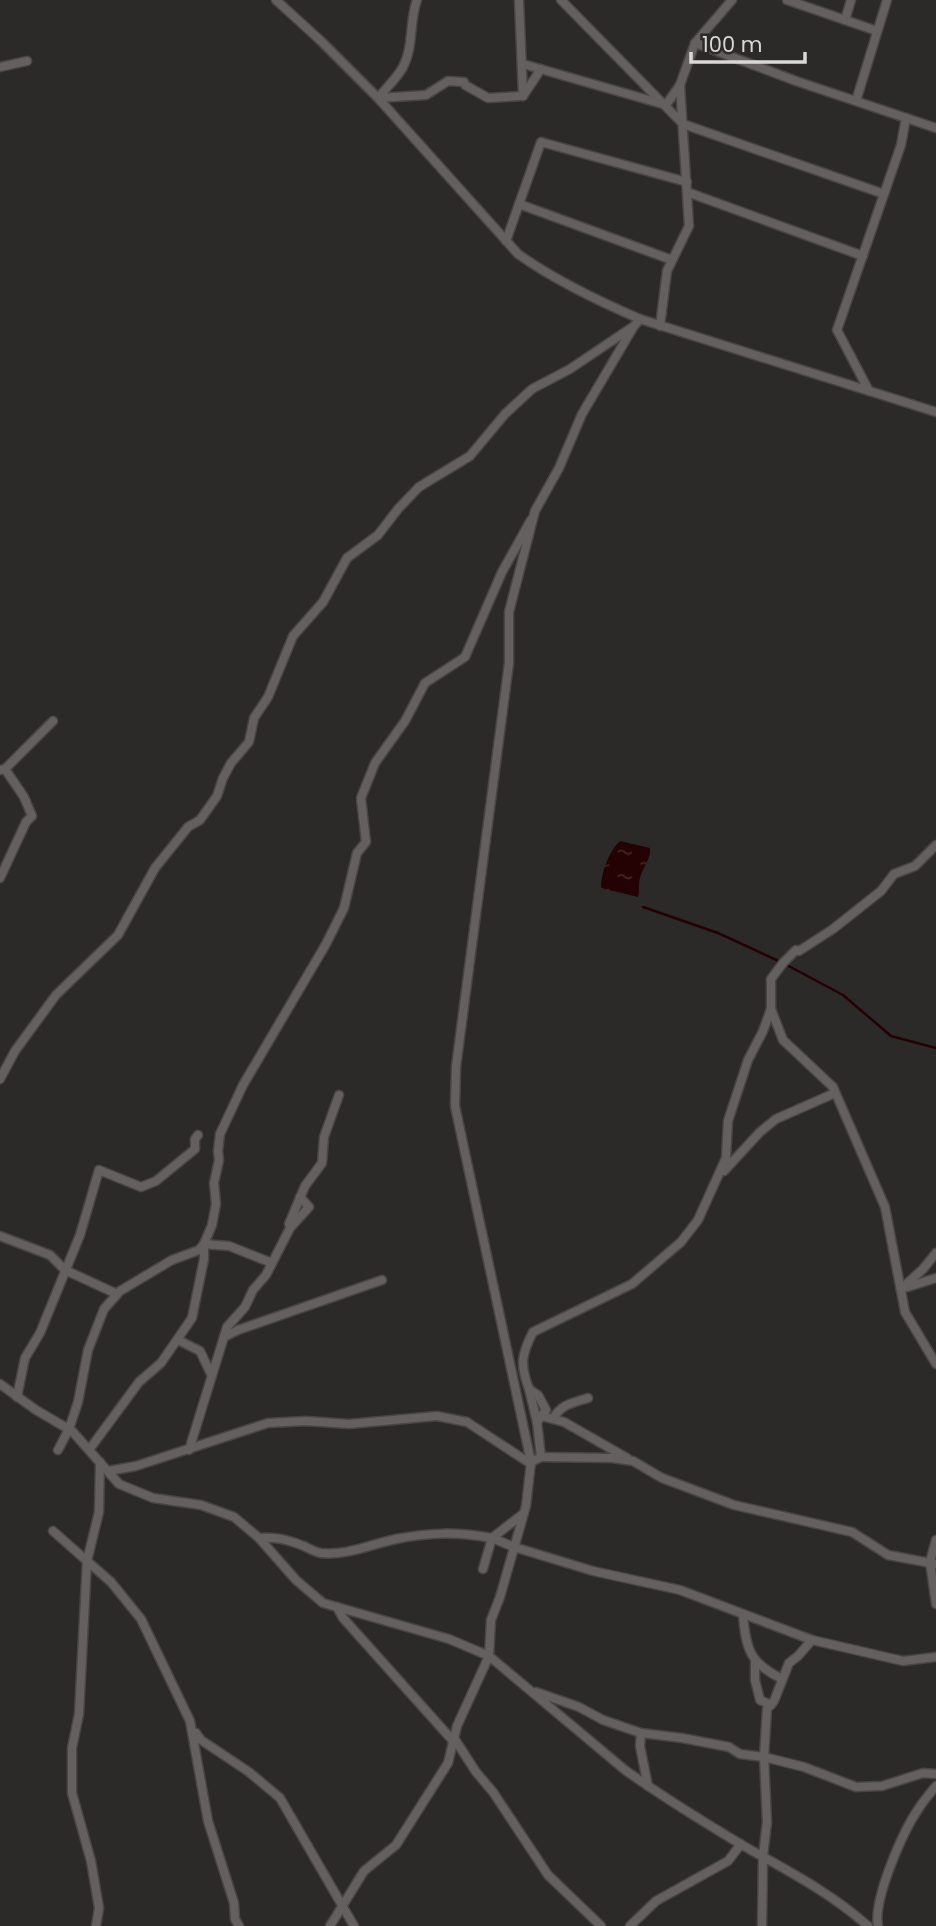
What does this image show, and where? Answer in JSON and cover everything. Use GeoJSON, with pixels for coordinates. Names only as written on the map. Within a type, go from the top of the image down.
{"type":"FeatureCollection","features":[{"type":"Feature","properties":{"kind":"street"},"geometry":{"type":"LineString","coordinates":[[276,0],[321,40],[378,98],[506,241],[547,274],[637,322],[660,326],[936,412]]}},
{"type":"Feature","properties":{"kind":"street"},"geometry":{"type":"LineString","coordinates":[[378,98],[403,66],[410,40],[412,12],[417,0]]}},
{"type":"Feature","properties":{"kind":"street"},"geometry":{"type":"LineString","coordinates":[[519,0],[523,96]]}},
{"type":"Feature","properties":{"kind":"street"},"geometry":{"type":"LineString","coordinates":[[561,0],[683,124],[884,194]]}},
{"type":"Feature","properties":{"kind":"street"},"geometry":{"type":"LineString","coordinates":[[666,105],[681,82],[695,43],[732,0]]}},
{"type":"Feature","properties":{"kind":"street"},"geometry":{"type":"LineString","coordinates":[[787,0],[877,31]]}},
{"type":"Feature","properties":{"kind":"street"},"geometry":{"type":"LineString","coordinates":[[845,20],[851,0]]}},
{"type":"Feature","properties":{"kind":"street"},"geometry":{"type":"LineString","coordinates":[[856,101],[887,0]]}},
{"type":"Feature","properties":{"kind":"street"},"geometry":{"type":"LineString","coordinates":[[695,43],[936,128]]}},
{"type":"Feature","properties":{"kind":"street"},"geometry":{"type":"LineString","coordinates":[[0,67],[27,61]]}},
{"type":"Feature","properties":{"kind":"street"},"geometry":{"type":"LineString","coordinates":[[523,64],[666,105]]}},
{"type":"Feature","properties":{"kind":"street"},"geometry":{"type":"LineString","coordinates":[[523,96],[541,69]]}},
{"type":"Feature","properties":{"kind":"street"},"geometry":{"type":"LineString","coordinates":[[378,98],[426,95],[448,81],[464,82],[488,99],[523,96]]}},
{"type":"Feature","properties":{"kind":"street"},"geometry":{"type":"LineString","coordinates":[[660,326],[667,271],[689,226],[681,82]]}},
{"type":"Feature","properties":{"kind":"street"},"geometry":{"type":"LineString","coordinates":[[869,391],[837,330],[901,145],[906,118]]}},
{"type":"Feature","properties":{"kind":"street"},"geometry":{"type":"LineString","coordinates":[[506,241],[541,142],[687,182]]}},
{"type":"Feature","properties":{"kind":"street"},"geometry":{"type":"LineString","coordinates":[[687,191],[863,256]]}},
{"type":"Feature","properties":{"kind":"street"},"geometry":{"type":"LineString","coordinates":[[519,204],[673,260]]}},
{"type":"Feature","properties":{"kind":"street"},"geometry":{"type":"LineString","coordinates":[[58,1450],[78,1402],[88,1350],[104,1309],[117,1294],[144,1276],[172,1260],[199,1250],[204,1244],[212,1225],[216,1204],[214,1183],[219,1160],[220,1134],[243,1085],[326,944],[344,908],[357,853],[366,842],[361,799],[375,763],[405,721],[425,683],[465,657],[502,572],[559,468],[577,422],[637,322]]}},
{"type":"Feature","properties":{"kind":"street"},"geometry":{"type":"LineString","coordinates":[[2,1075],[15,1051],[56,995],[118,935],[155,868],[188,827],[200,820],[217,796],[231,763],[248,742],[254,718],[268,697],[293,636],[323,602],[347,558],[377,535],[419,487],[470,456],[505,414],[532,389],[570,369],[637,322]]}},
{"type":"Feature","properties":{"kind":"street"},"geometry":{"type":"LineString","coordinates":[[330,1926],[364,1871],[396,1845],[448,1763],[457,1726],[489,1656],[491,1620],[524,1513],[531,1463],[455,1106],[456,1067],[509,663],[509,612],[535,511]]}},
{"type":"Feature","properties":{"kind":"street"},"geometry":{"type":"LineString","coordinates":[[0,878],[26,822],[32,816],[24,797],[2,769],[53,720]]}},
{"type":"Feature","properties":{"kind":"street"},"geometry":{"type":"LineString","coordinates":[[541,1457],[539,1419],[522,1369],[525,1348],[533,1332],[632,1284],[681,1241],[698,1220],[720,1176],[726,1158],[727,1121],[748,1060],[771,1009],[771,979],[796,950],[799,951],[833,929],[881,891],[894,874],[915,866],[936,845]]}},
{"type":"Feature","properties":{"kind":"street"},"geometry":{"type":"LineString","coordinates":[[771,1009],[783,1041],[832,1087],[835,1093],[884,1207],[905,1312],[936,1364]]}},
{"type":"Feature","properties":{"kind":"street"},"geometry":{"type":"LineString","coordinates":[[720,1176],[760,1132],[776,1119],[835,1093]]}},
{"type":"Feature","properties":{"kind":"street"},"geometry":{"type":"LineString","coordinates":[[189,1450],[227,1327],[245,1307],[253,1290],[266,1275],[282,1240],[309,1207],[300,1197],[322,1163],[324,1137],[339,1094]]}},
{"type":"Feature","properties":{"kind":"street"},"geometry":{"type":"LineString","coordinates":[[17,1397],[25,1358],[40,1333],[80,1235],[99,1170],[141,1187],[156,1181],[195,1149],[198,1135]]}},
{"type":"Feature","properties":{"kind":"street"},"geometry":{"type":"LineString","coordinates":[[0,1236],[50,1255],[65,1270],[117,1294]]}},
{"type":"Feature","properties":{"kind":"street"},"geometry":{"type":"LineString","coordinates":[[204,1244],[229,1246],[272,1264]]}},
{"type":"Feature","properties":{"kind":"street"},"geometry":{"type":"LineString","coordinates":[[89,1450],[139,1382],[160,1363],[178,1340],[192,1318],[204,1259],[204,1244]]}},
{"type":"Feature","properties":{"kind":"street"},"geometry":{"type":"LineString","coordinates":[[901,1289],[936,1253]]}},
{"type":"Feature","properties":{"kind":"street"},"geometry":{"type":"LineString","coordinates":[[901,1289],[936,1278]]}},
{"type":"Feature","properties":{"kind":"street"},"geometry":{"type":"LineString","coordinates":[[224,1337],[382,1280]]}},
{"type":"Feature","properties":{"kind":"street"},"geometry":{"type":"LineString","coordinates":[[178,1340],[200,1351],[211,1374]]}},
{"type":"Feature","properties":{"kind":"street"},"geometry":{"type":"LineString","coordinates":[[0,1384],[36,1410],[69,1429],[119,1484],[153,1498],[201,1505],[234,1517],[259,1538],[296,1580],[323,1603],[449,1639],[489,1656],[676,1806],[804,1878],[868,1926]]}},
{"type":"Feature","properties":{"kind":"street"},"geometry":{"type":"LineString","coordinates":[[558,1421],[566,1404],[588,1398]]}},
{"type":"Feature","properties":{"kind":"street"},"geometry":{"type":"LineString","coordinates":[[520,1412],[539,1419],[558,1421],[662,1478],[733,1505],[852,1532],[888,1555],[933,1563]]}},
{"type":"Feature","properties":{"kind":"street"},"geometry":{"type":"LineString","coordinates":[[108,1471],[136,1466],[268,1423],[306,1421],[349,1424],[437,1416],[467,1422],[531,1463]]}},
{"type":"Feature","properties":{"kind":"street"},"geometry":{"type":"LineString","coordinates":[[531,1463],[541,1457],[633,1461]]}},
{"type":"Feature","properties":{"kind":"street"},"geometry":{"type":"LineString","coordinates":[[96,1926],[99,1908],[91,1861],[72,1793],[72,1748],[79,1714],[87,1561],[99,1512],[100,1462]]}},
{"type":"Feature","properties":{"kind":"street"},"geometry":{"type":"LineString","coordinates":[[483,1569],[492,1538],[524,1513]]}},
{"type":"Feature","properties":{"kind":"street"},"geometry":{"type":"LineString","coordinates":[[52,1531],[111,1581],[141,1619],[201,1741],[258,1779],[280,1798],[354,1926]]}},
{"type":"Feature","properties":{"kind":"street"},"geometry":{"type":"LineString","coordinates":[[259,1538],[279,1537],[320,1553],[453,1532],[492,1538],[593,1571],[680,1590],[812,1640],[902,1661],[936,1657]]}},
{"type":"Feature","properties":{"kind":"street"},"geometry":{"type":"LineString","coordinates":[[936,1541],[933,1563],[936,1604]]}},
{"type":"Feature","properties":{"kind":"street"},"geometry":{"type":"LineString","coordinates":[[338,1607],[344,1618],[372,1647],[413,1699],[425,1708],[454,1740],[493,1792],[548,1875],[601,1926]]}},
{"type":"Feature","properties":{"kind":"street"},"geometry":{"type":"LineString","coordinates":[[743,1615],[747,1646],[755,1662],[755,1681],[761,1700],[771,1706]]}},
{"type":"Feature","properties":{"kind":"street"},"geometry":{"type":"LineString","coordinates":[[762,1926],[763,1856],[767,1822],[764,1757],[767,1709],[771,1706],[789,1663],[812,1640]]}},
{"type":"Feature","properties":{"kind":"street"},"geometry":{"type":"LineString","coordinates":[[755,1662],[782,1679]]}},
{"type":"Feature","properties":{"kind":"street"},"geometry":{"type":"LineString","coordinates":[[530,1690],[641,1733],[729,1747],[740,1754],[804,1767],[856,1787],[882,1786],[923,1773],[936,1774]]}},
{"type":"Feature","properties":{"kind":"street"},"geometry":{"type":"LineString","coordinates":[[193,1728],[208,1821],[239,1926]]}},
{"type":"Feature","properties":{"kind":"street"},"geometry":{"type":"LineString","coordinates":[[641,1733],[640,1746],[648,1786]]}},
{"type":"Feature","properties":{"kind":"street"},"geometry":{"type":"LineString","coordinates":[[878,1926],[876,1915],[890,1868],[918,1809],[936,1786]]}},
{"type":"Feature","properties":{"kind":"street"},"geometry":{"type":"LineString","coordinates":[[630,1926],[656,1901],[728,1861],[741,1844]]}},
{"type":"Feature","properties":{"kind":"street"},"geometry":{"type":"LineString","coordinates":[[585,1912],[594,1926]]}},
{"type":"Feature","properties":{"kind":"water"},"geometry":{"type":"Polygon","coordinates":[[[620,841],[650,848],[639,880],[638,897],[601,888],[606,863],[620,841]]]}},
{"type":"Feature","properties":{"kind":"waterway"},"geometry":{"type":"LineString","coordinates":[[643,907],[718,933],[783,963],[843,995],[891,1036],[936,1048]]}}]}
